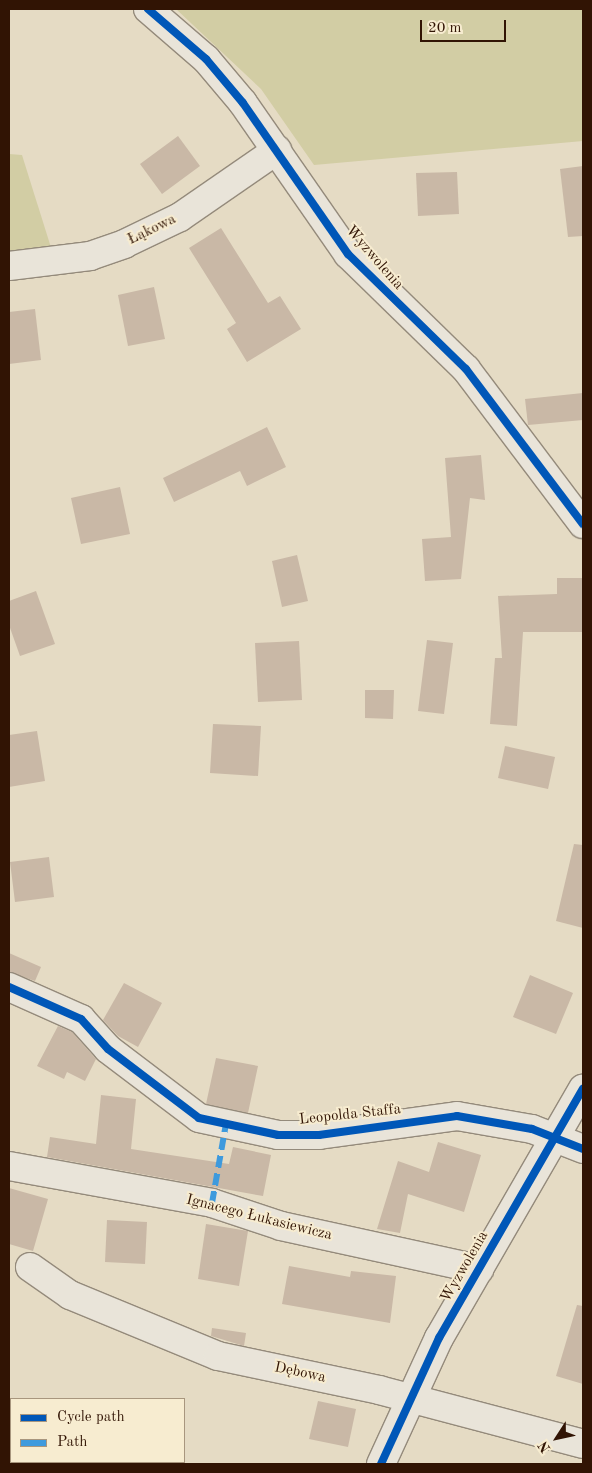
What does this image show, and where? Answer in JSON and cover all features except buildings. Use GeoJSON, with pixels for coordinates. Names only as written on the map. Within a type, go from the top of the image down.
{"type":"FeatureCollection","features":[{"type":"Feature","properties":{"kind":"street","name":"Wyzwolenia"},"geometry":{"type":"LineString","coordinates":[[148,9],[206,59],[277,150],[348,254],[466,369],[583,524]]}},
{"type":"Feature","properties":{"kind":"street","name":"Łąkowa"},"geometry":{"type":"LineString","coordinates":[[9,266],[90,256],[124,244],[180,217],[277,150]]}},
{"type":"Feature","properties":{"kind":"street","name":"Leopolda Staffa"},"geometry":{"type":"LineString","coordinates":[[9,987],[81,1019],[108,1050],[199,1118],[278,1135],[319,1135],[457,1116],[556,1138],[583,1149]]}},
{"type":"Feature","properties":{"kind":"street","name":"Wyzwolenia"},"geometry":{"type":"LineString","coordinates":[[381,1464],[408,1400],[479,1269],[583,1089]]}},
{"type":"Feature","properties":{"kind":"street","name":"Ignacego Łukasiewicza"},"geometry":{"type":"LineString","coordinates":[[9,1166],[212,1203],[281,1226],[479,1269]]}},
{"type":"Feature","properties":{"kind":"street","name":"Dębowa"},"geometry":{"type":"LineString","coordinates":[[30,1266],[70,1296],[173,1341],[583,1444]]}},
{"type":"Feature","properties":{"kind":"shaded area"},"geometry":{"type":"Polygon","coordinates":[[[176,9],[583,9],[583,141],[314,165],[261,89],[176,9]]]}},
{"type":"Feature","properties":{"kind":"shaded area"},"geometry":{"type":"Polygon","coordinates":[[[9,154],[22,155],[53,254],[9,258],[9,154]]]}},
{"type":"Feature","properties":{"kind":"marked path"},"geometry":{"type":"LineString","coordinates":[[212,1203],[226,1124]]}},
{"type":"Feature","properties":{"kind":"cycle path"},"geometry":{"type":"LineString","coordinates":[[148,9],[206,59],[243,103],[348,254],[466,369],[583,524]]}},
{"type":"Feature","properties":{"kind":"cycle path"},"geometry":{"type":"LineString","coordinates":[[9,987],[81,1019],[108,1049],[199,1118],[278,1135],[319,1135],[457,1116],[532,1129],[583,1149]]}},
{"type":"Feature","properties":{"kind":"cycle path"},"geometry":{"type":"LineString","coordinates":[[381,1464],[439,1338],[583,1089]]}}]}
